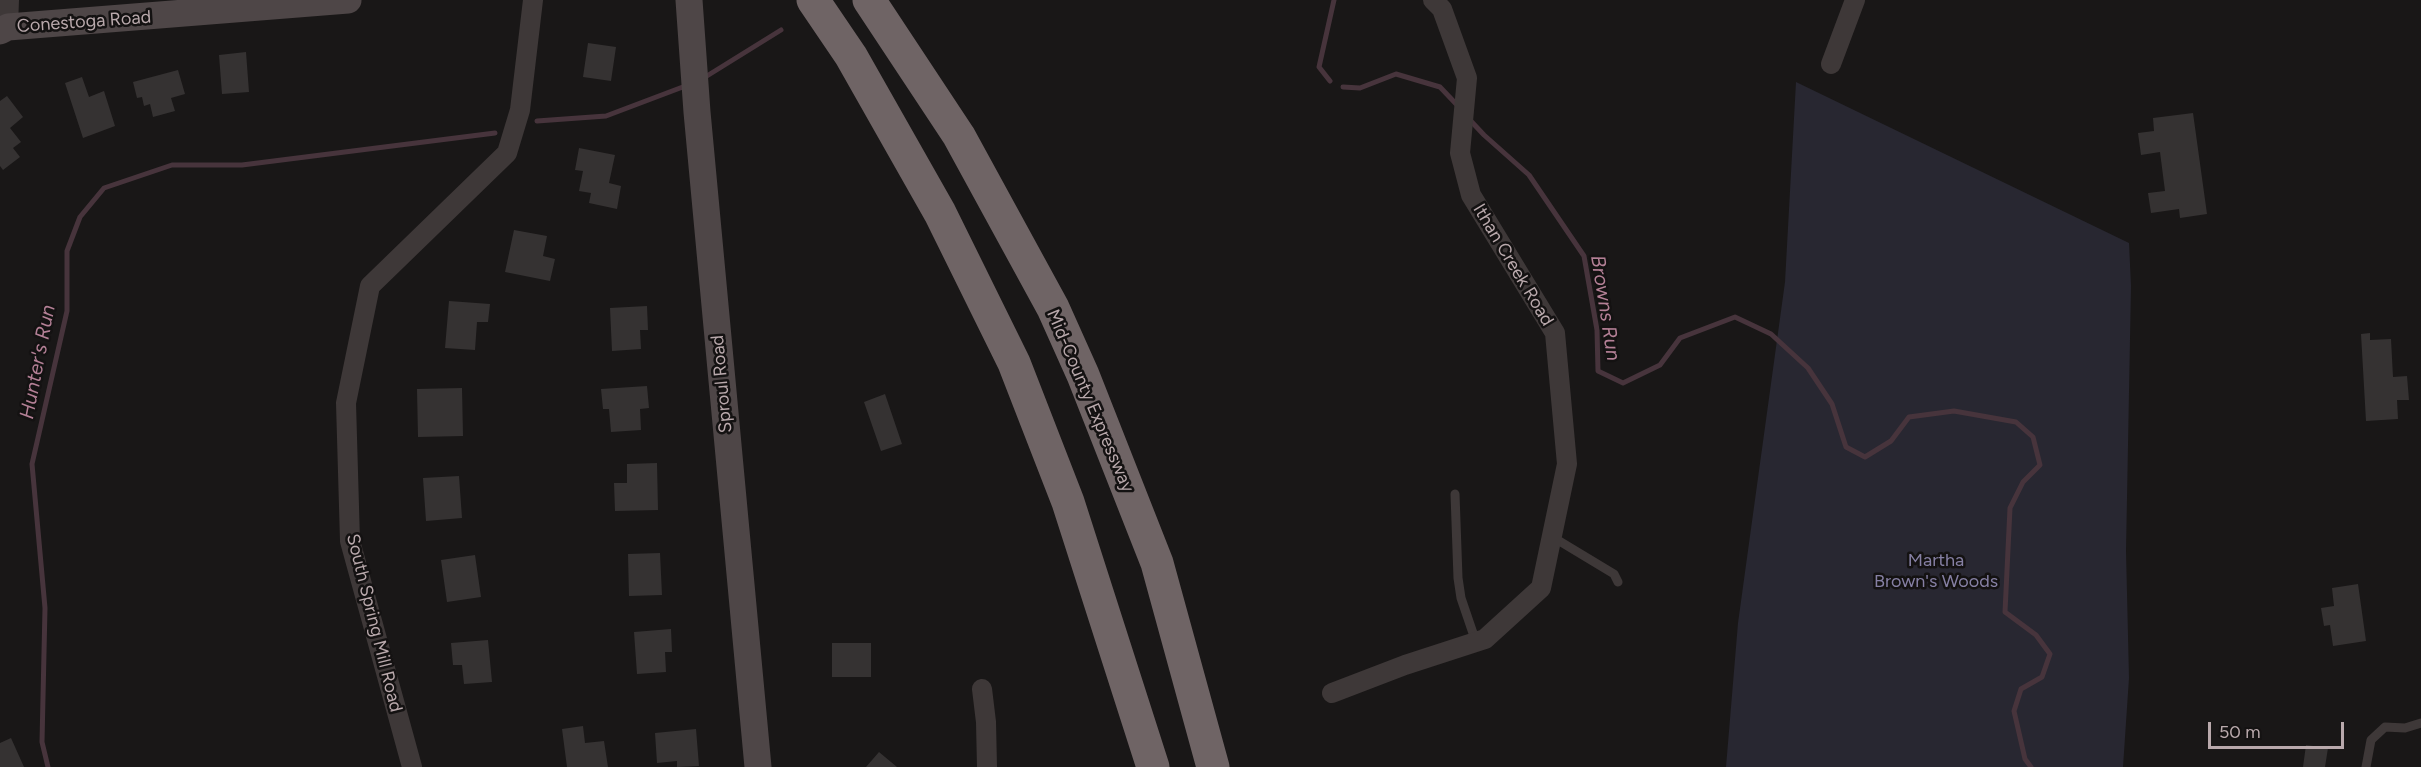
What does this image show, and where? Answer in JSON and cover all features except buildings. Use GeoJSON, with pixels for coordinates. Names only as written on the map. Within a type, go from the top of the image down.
{"type":"FeatureCollection","features":[{"type":"Feature","properties":{"kind":"highway"},"geometry":{"type":"LineString","coordinates":[[813,0],[851,56],[940,213],[1014,363],[1068,502],[1153,767]]}},
{"type":"Feature","properties":{"kind":"highway","name":"Mid-County Expressway"},"geometry":{"type":"LineString","coordinates":[[869,0],[959,136],[1053,308],[1083,375],[1157,564],[1213,767]]}},
{"type":"Feature","properties":{"kind":"highway"},"geometry":{"type":"LineString","coordinates":[[1157,564],[1229,767]]}},
{"type":"Feature","properties":{"kind":"main road","name":"Conestoga Road"},"geometry":{"type":"LineString","coordinates":[[3,28],[257,4],[348,0]]}},
{"type":"Feature","properties":{"kind":"main road","name":"Sproul Road"},"geometry":{"type":"LineString","coordinates":[[689,0],[697,112],[758,767]]}},
{"type":"Feature","properties":{"kind":"street"},"geometry":{"type":"LineString","coordinates":[[3,28],[9,0]]}},
{"type":"Feature","properties":{"kind":"street","name":"South Spring Mill Road"},"geometry":{"type":"LineString","coordinates":[[412,767],[350,541],[346,403],[370,286],[507,153],[520,110],[533,0]]}},
{"type":"Feature","properties":{"kind":"street","name":"Ithan Creek Road"},"geometry":{"type":"LineString","coordinates":[[1332,693],[1405,665],[1485,639],[1540,588],[1567,464],[1555,333],[1471,195],[1460,153],[1467,78],[1442,9],[1433,0]]}},
{"type":"Feature","properties":{"kind":"street"},"geometry":{"type":"LineString","coordinates":[[1831,64],[1855,0]]}},
{"type":"Feature","properties":{"kind":"street"},"geometry":{"type":"LineString","coordinates":[[982,689],[987,722],[987,767]]}},
{"type":"Feature","properties":{"kind":"lane"},"geometry":{"type":"LineString","coordinates":[[1455,494],[1458,578],[1461,598],[1476,642]]}},
{"type":"Feature","properties":{"kind":"lane"},"geometry":{"type":"LineString","coordinates":[[1551,536],[1614,574],[1618,582]]}},
{"type":"Feature","properties":{"kind":"lane"},"geometry":{"type":"LineString","coordinates":[[2366,767],[2371,740],[2385,728],[2405,728],[2421,723]]}},
{"type":"Feature","properties":{"kind":"green space","name":"Martha Brown's Woods"},"geometry":{"type":"Polygon","coordinates":[[[1796,82],[2129,243],[2131,286],[2126,551],[2129,678],[2123,767],[1726,767],[1738,623],[1785,282],[1796,82]]]}},
{"type":"Feature","properties":{"kind":"waterway","name":"Browns Run"},"geometry":{"type":"LineString","coordinates":[[1330,81],[1319,67],[1334,0]]}},
{"type":"Feature","properties":{"kind":"waterway"},"geometry":{"type":"LineString","coordinates":[[702,79],[781,30]]}},
{"type":"Feature","properties":{"kind":"waterway","name":"Browns Run"},"geometry":{"type":"LineString","coordinates":[[1343,87],[1360,88],[1396,74],[1440,87],[1459,107]]}},
{"type":"Feature","properties":{"kind":"waterway"},"geometry":{"type":"LineString","coordinates":[[537,121],[606,116],[688,85]]}},
{"type":"Feature","properties":{"kind":"waterway","name":"Browns Run"},"geometry":{"type":"LineString","coordinates":[[1469,119],[1529,175],[1584,256],[1597,330],[1598,371],[1623,383],[1660,365],[1680,338],[1735,317],[1771,334],[1808,368],[1832,404],[1846,447],[1865,457],[1891,441],[1909,417],[1954,411],[2016,422],[2033,437],[2040,465],[2023,482],[2010,508],[2005,612],[2036,635],[2050,654],[2042,677],[2021,689],[2014,711],[2025,759],[2031,767]]}},
{"type":"Feature","properties":{"kind":"waterway","name":"Hunter's Run"},"geometry":{"type":"LineString","coordinates":[[48,767],[42,742],[45,608],[32,464],[67,311],[67,251],[80,217],[104,188],[172,165],[242,165],[495,133]]}}]}
